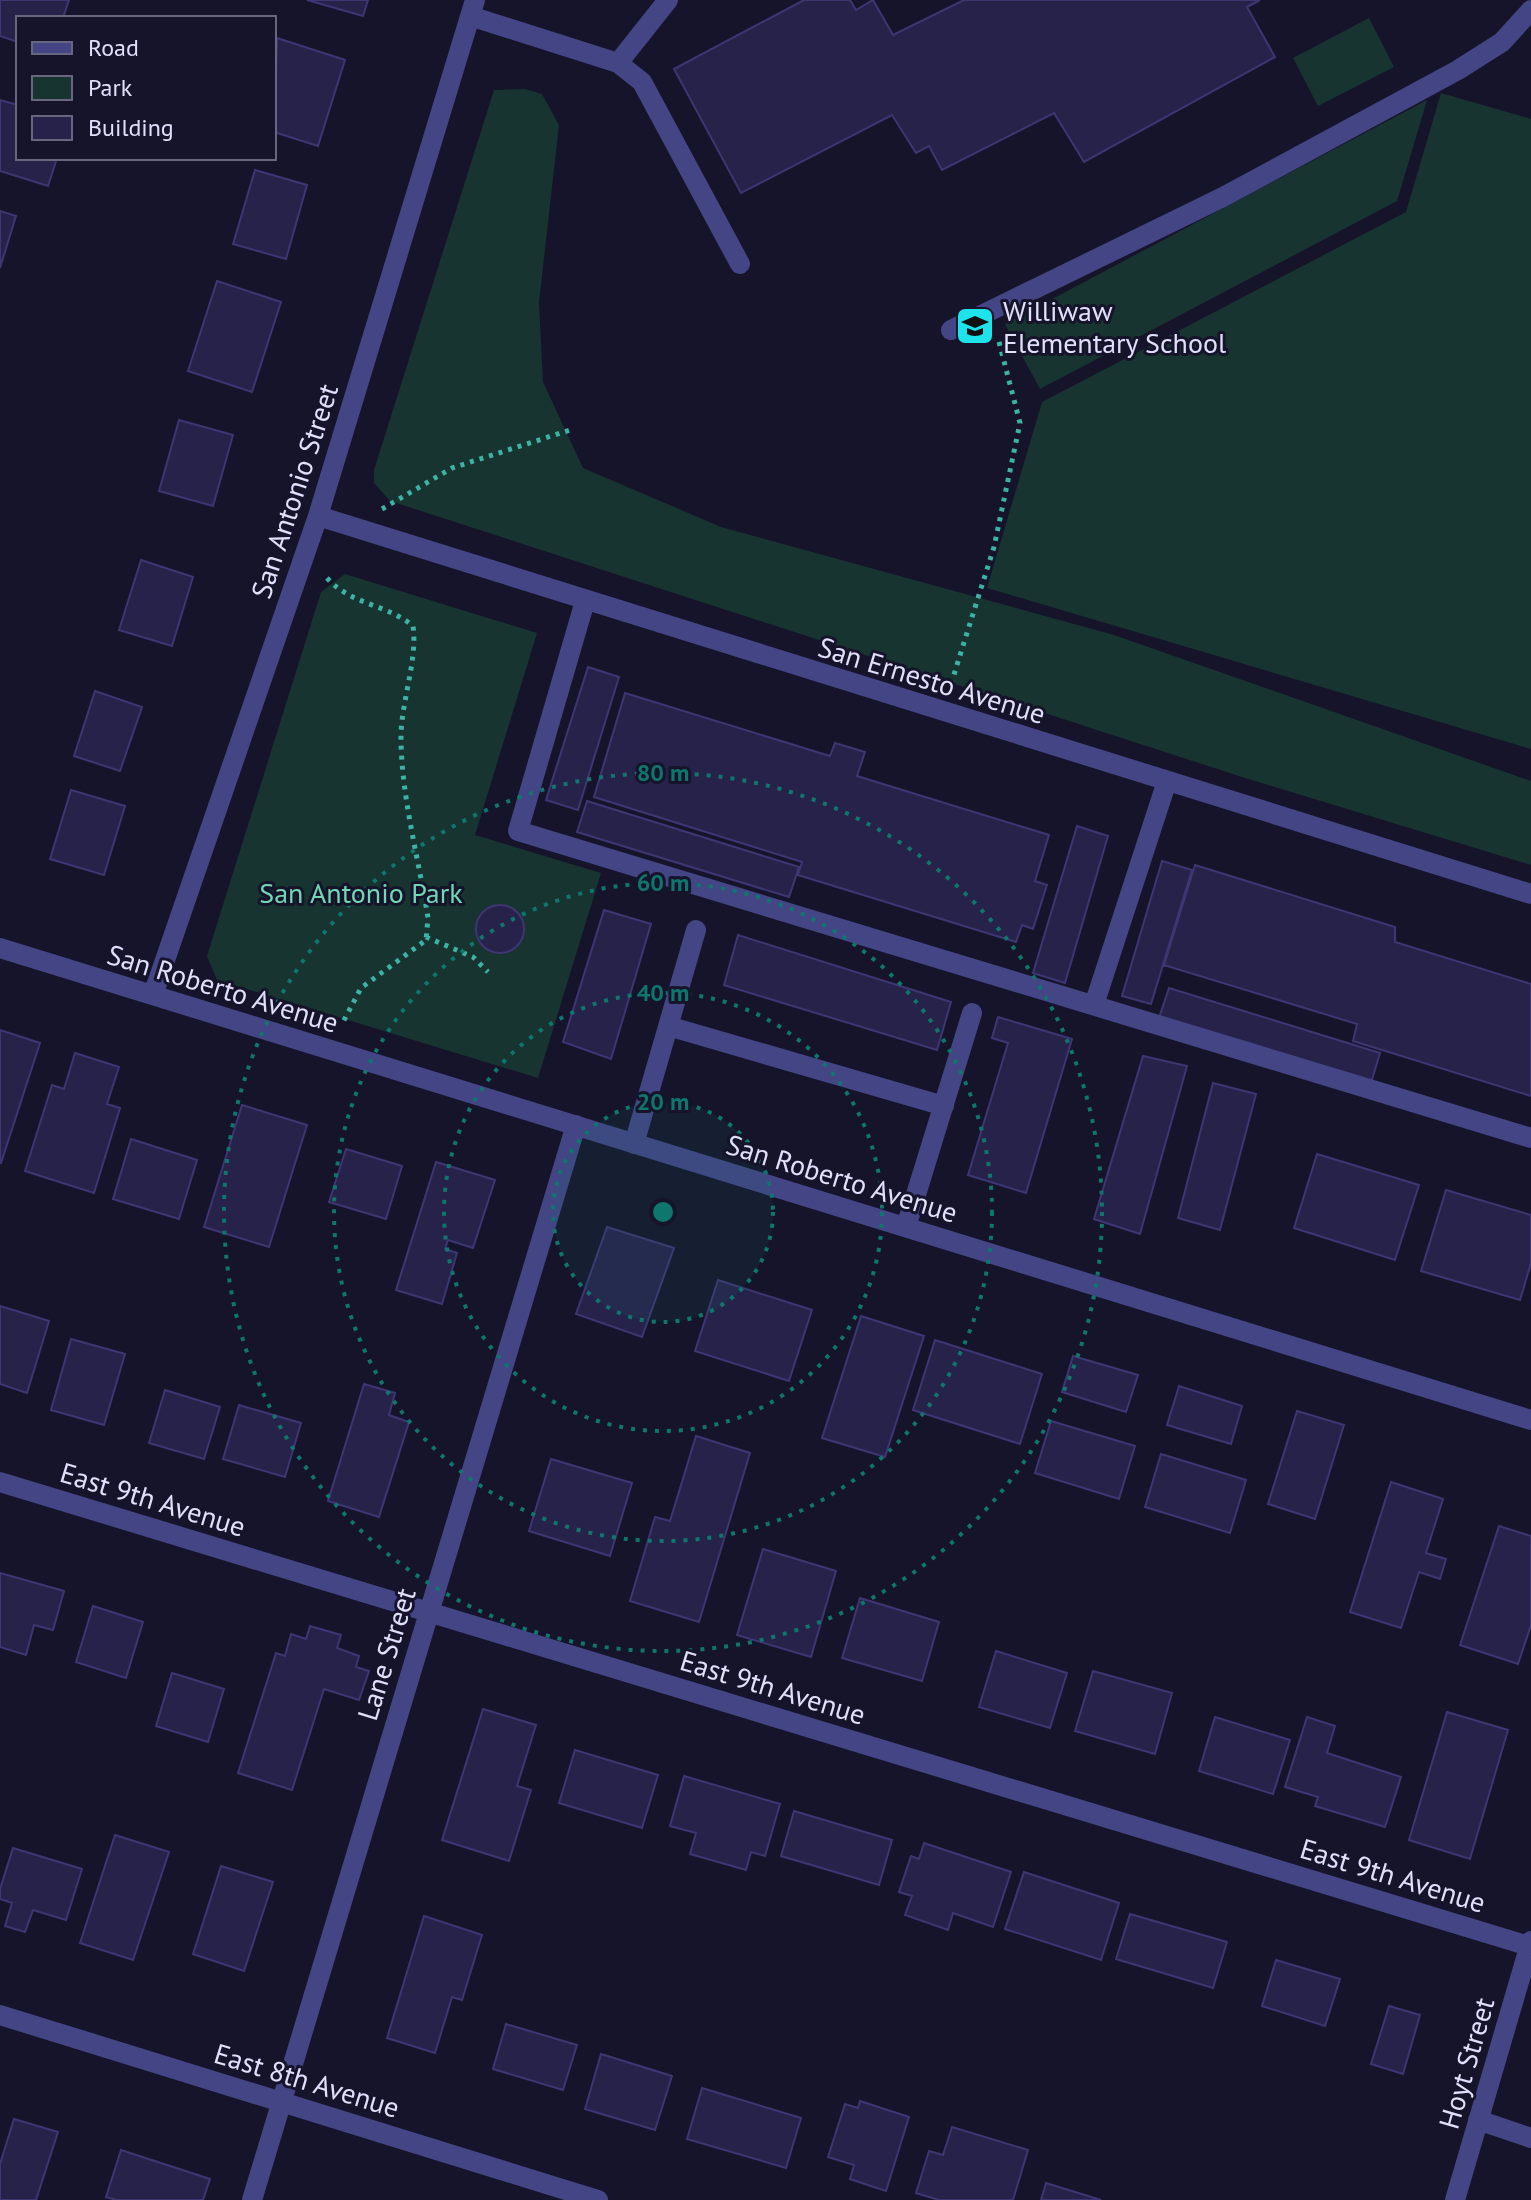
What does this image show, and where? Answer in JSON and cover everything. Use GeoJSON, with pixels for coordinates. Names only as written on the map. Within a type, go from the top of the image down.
{"type":"FeatureCollection","features":[{"type":"Feature","properties":{"kind":"street"},"geometry":{"type":"LineString","coordinates":[[618,63],[668,0]]}},
{"type":"Feature","properties":{"kind":"street"},"geometry":{"type":"LineString","coordinates":[[472,8],[618,63],[642,82],[740,264]]}},
{"type":"Feature","properties":{"kind":"street","name":"San Antonio Street"},"geometry":{"type":"LineString","coordinates":[[153,995],[318,516],[472,8]]}},
{"type":"Feature","properties":{"kind":"street"},"geometry":{"type":"LineString","coordinates":[[951,330],[1223,197],[1470,63],[1502,42],[1531,10]]}},
{"type":"Feature","properties":{"kind":"street","name":"San Ernesto Avenue"},"geometry":{"type":"LineString","coordinates":[[318,516],[1531,894]]}},
{"type":"Feature","properties":{"kind":"street"},"geometry":{"type":"LineString","coordinates":[[585,601],[518,831],[1531,1138]]}},
{"type":"Feature","properties":{"kind":"street"},"geometry":{"type":"LineString","coordinates":[[1094,1005],[1167,781]]}},
{"type":"Feature","properties":{"kind":"street"},"geometry":{"type":"LineString","coordinates":[[634,1144],[696,930]]}},
{"type":"Feature","properties":{"kind":"street","name":"San Roberto Avenue"},"geometry":{"type":"LineString","coordinates":[[0,948],[1531,1420]]}},
{"type":"Feature","properties":{"kind":"street"},"geometry":{"type":"LineString","coordinates":[[906,1227],[972,1013]]}},
{"type":"Feature","properties":{"kind":"street"},"geometry":{"type":"LineString","coordinates":[[668,1026],[944,1106]]}},
{"type":"Feature","properties":{"kind":"street","name":"Lane Street"},"geometry":{"type":"LineString","coordinates":[[252,2200],[576,1125]]}},
{"type":"Feature","properties":{"kind":"street","name":"East 9th Avenue"},"geometry":{"type":"LineString","coordinates":[[0,1482],[1530,1944]]}},
{"type":"Feature","properties":{"kind":"street","name":"Hoyt Street"},"geometry":{"type":"LineString","coordinates":[[1455,2200],[1530,1944]]}},
{"type":"Feature","properties":{"kind":"street","name":"East 8th Avenue"},"geometry":{"type":"LineString","coordinates":[[0,2015],[598,2200]]}},
{"type":"Feature","properties":{"kind":"street"},"geometry":{"type":"LineString","coordinates":[[1478,2120],[1531,2138]]}},
{"type":"Feature","properties":{"kind":"path"},"geometry":{"type":"LineString","coordinates":[[943,712],[994,547],[1020,423],[990,309]]}},
{"type":"Feature","properties":{"kind":"path"},"geometry":{"type":"LineString","coordinates":[[379,512],[390,501],[452,468],[570,430]]}},
{"type":"Feature","properties":{"kind":"path"},"geometry":{"type":"LineString","coordinates":[[326,577],[339,592],[403,617],[413,626],[415,640],[406,683],[401,741],[428,918],[426,937],[361,988],[342,1024]]}},
{"type":"Feature","properties":{"kind":"path"},"geometry":{"type":"LineString","coordinates":[[426,937],[473,957],[488,972]]}},
{"type":"Feature","properties":{"kind":"green space"},"geometry":{"type":"Polygon","coordinates":[[[1369,18],[1394,67],[1318,106],[1293,58],[1369,18]]]}},
{"type":"Feature","properties":{"kind":"green space"},"geometry":{"type":"Polygon","coordinates":[[[525,89],[542,94],[559,125],[539,303],[543,382],[583,468],[721,527],[1114,635],[1531,781],[1531,865],[1242,777],[390,501],[374,483],[374,470],[494,90],[525,89]]]}},
{"type":"Feature","properties":{"kind":"green space"},"geometry":{"type":"Polygon","coordinates":[[[1441,93],[1531,119],[1531,749],[987,588],[1042,402],[1406,212],[1441,93]]]}},
{"type":"Feature","properties":{"kind":"green space"},"geometry":{"type":"Polygon","coordinates":[[[1427,100],[1397,201],[1040,389],[1005,324],[1427,100]]]}},
{"type":"Feature","properties":{"kind":"green space","name":"San Antonio Park"},"geometry":{"type":"Polygon","coordinates":[[[345,574],[537,633],[475,835],[601,873],[538,1078],[217,980],[207,956],[321,592],[345,574]]]}},
{"type":"Feature","properties":{"kind":"building"},"geometry":{"type":"Polygon","coordinates":[[[0,0],[69,0],[64,16],[16,16],[16,41],[0,36],[0,0]]]}},
{"type":"Feature","properties":{"kind":"building"},"geometry":{"type":"Polygon","coordinates":[[[307,0],[368,0],[363,16],[307,0]]]}},
{"type":"Feature","properties":{"kind":"building"},"geometry":{"type":"Polygon","coordinates":[[[804,0],[850,0],[856,10],[873,0],[893,35],[964,0],[1260,0],[1247,7],[1275,57],[1084,162],[1054,113],[942,170],[929,146],[916,153],[892,115],[741,193],[674,69],[804,0]]]}},
{"type":"Feature","properties":{"kind":"building"},"geometry":{"type":"Polygon","coordinates":[[[277,38],[345,60],[318,146],[276,133],[277,38]]]}},
{"type":"Feature","properties":{"kind":"building"},"geometry":{"type":"Polygon","coordinates":[[[0,100],[16,104],[16,160],[56,160],[48,186],[0,171],[0,100]]]}},
{"type":"Feature","properties":{"kind":"building"},"geometry":{"type":"Polygon","coordinates":[[[255,170],[307,185],[286,259],[233,244],[255,170]]]}},
{"type":"Feature","properties":{"kind":"building"},"geometry":{"type":"Polygon","coordinates":[[[0,211],[16,216],[0,268],[0,211]]]}},
{"type":"Feature","properties":{"kind":"building"},"geometry":{"type":"Polygon","coordinates":[[[217,281],[281,302],[252,392],[188,371],[217,281]]]}},
{"type":"Feature","properties":{"kind":"building"},"geometry":{"type":"Polygon","coordinates":[[[179,420],[233,435],[213,506],[159,491],[179,420]]]}},
{"type":"Feature","properties":{"kind":"building"},"geometry":{"type":"Polygon","coordinates":[[[141,560],[193,577],[172,646],[119,630],[141,560]]]}},
{"type":"Feature","properties":{"kind":"building"},"geometry":{"type":"Polygon","coordinates":[[[588,667],[619,677],[578,810],[546,800],[588,667]]]}},
{"type":"Feature","properties":{"kind":"building"},"geometry":{"type":"Polygon","coordinates":[[[95,691],[142,707],[120,771],[74,756],[95,691]]]}},
{"type":"Feature","properties":{"kind":"building"},"geometry":{"type":"Polygon","coordinates":[[[625,693],[830,756],[835,743],[865,752],[857,776],[1049,835],[1035,881],[1047,885],[1033,929],[1022,925],[1016,942],[798,875],[802,862],[594,797],[625,693]]]}},
{"type":"Feature","properties":{"kind":"building"},"geometry":{"type":"Polygon","coordinates":[[[71,790],[125,806],[104,875],[50,859],[71,790]]]}},
{"type":"Feature","properties":{"kind":"building"},"geometry":{"type":"Polygon","coordinates":[[[587,801],[799,867],[789,897],[577,832],[587,801]]]}},
{"type":"Feature","properties":{"kind":"building"},"geometry":{"type":"Polygon","coordinates":[[[1077,826],[1108,836],[1065,983],[1033,973],[1077,826]]]}},
{"type":"Feature","properties":{"kind":"building"},"geometry":{"type":"Polygon","coordinates":[[[1162,861],[1192,870],[1151,1004],[1122,996],[1162,861]]]}},
{"type":"Feature","properties":{"kind":"building"},"geometry":{"type":"Polygon","coordinates":[[[1195,865],[1395,927],[1395,942],[1531,984],[1531,1096],[1353,1041],[1357,1024],[1164,965],[1195,865]]]}},
{"type":"Feature","properties":{"kind":"building"},"geometry":{"type":"Polygon","coordinates":[[[500,905],[517,912],[524,929],[517,946],[500,953],[483,946],[476,929],[483,912],[500,905]]]}},
{"type":"Feature","properties":{"kind":"building"},"geometry":{"type":"Polygon","coordinates":[[[604,910],[651,924],[611,1059],[563,1042],[604,910]]]}},
{"type":"Feature","properties":{"kind":"building"},"geometry":{"type":"Polygon","coordinates":[[[738,935],[951,1002],[937,1050],[724,985],[738,935]]]}},
{"type":"Feature","properties":{"kind":"building"},"geometry":{"type":"Polygon","coordinates":[[[1169,988],[1380,1053],[1371,1083],[1159,1018],[1169,988]]]}},
{"type":"Feature","properties":{"kind":"building"},"geometry":{"type":"Polygon","coordinates":[[[998,1017],[1072,1039],[1026,1193],[968,1175],[1008,1043],[992,1038],[998,1017]]]}},
{"type":"Feature","properties":{"kind":"building"},"geometry":{"type":"Polygon","coordinates":[[[0,1030],[40,1043],[1,1163],[0,1163],[0,1030]]]}},
{"type":"Feature","properties":{"kind":"building"},"geometry":{"type":"Polygon","coordinates":[[[75,1053],[119,1067],[107,1104],[120,1108],[94,1193],[25,1171],[52,1085],[64,1089],[75,1053]]]}},
{"type":"Feature","properties":{"kind":"building"},"geometry":{"type":"Polygon","coordinates":[[[1143,1056],[1187,1066],[1140,1234],[1094,1219],[1143,1056]]]}},
{"type":"Feature","properties":{"kind":"building"},"geometry":{"type":"Polygon","coordinates":[[[1213,1083],[1256,1094],[1220,1230],[1178,1218],[1213,1083]]]}},
{"type":"Feature","properties":{"kind":"building"},"geometry":{"type":"Polygon","coordinates":[[[242,1105],[307,1125],[269,1247],[204,1227],[242,1105]]]}},
{"type":"Feature","properties":{"kind":"building"},"geometry":{"type":"Polygon","coordinates":[[[131,1139],[197,1160],[179,1219],[113,1199],[131,1139]]]}},
{"type":"Feature","properties":{"kind":"building"},"geometry":{"type":"Polygon","coordinates":[[[346,1149],[402,1166],[386,1219],[329,1202],[346,1149]]]}},
{"type":"Feature","properties":{"kind":"building"},"geometry":{"type":"Polygon","coordinates":[[[1317,1154],[1419,1185],[1395,1260],[1294,1228],[1317,1154]]]}},
{"type":"Feature","properties":{"kind":"building"},"geometry":{"type":"Polygon","coordinates":[[[436,1162],[495,1180],[473,1248],[448,1240],[445,1249],[457,1253],[442,1304],[396,1290],[436,1162]]]}},
{"type":"Feature","properties":{"kind":"building"},"geometry":{"type":"Polygon","coordinates":[[[1446,1190],[1531,1215],[1531,1263],[1520,1300],[1421,1271],[1446,1190]]]}},
{"type":"Feature","properties":{"kind":"building"},"geometry":{"type":"Polygon","coordinates":[[[607,1227],[674,1248],[642,1337],[576,1314],[607,1227]]]}},
{"type":"Feature","properties":{"kind":"building"},"geometry":{"type":"Polygon","coordinates":[[[718,1280],[812,1310],[789,1381],[695,1351],[718,1280]]]}},
{"type":"Feature","properties":{"kind":"building"},"geometry":{"type":"Polygon","coordinates":[[[0,1306],[49,1321],[27,1393],[0,1384],[0,1306]]]}},
{"type":"Feature","properties":{"kind":"building"},"geometry":{"type":"Polygon","coordinates":[[[861,1316],[924,1336],[885,1457],[822,1438],[861,1316]]]}},
{"type":"Feature","properties":{"kind":"building"},"geometry":{"type":"Polygon","coordinates":[[[71,1339],[125,1354],[104,1425],[51,1410],[71,1339]]]}},
{"type":"Feature","properties":{"kind":"building"},"geometry":{"type":"Polygon","coordinates":[[[935,1340],[1042,1374],[1020,1444],[913,1410],[935,1340]]]}},
{"type":"Feature","properties":{"kind":"building"},"geometry":{"type":"Polygon","coordinates":[[[1073,1356],[1138,1375],[1126,1412],[1062,1392],[1073,1356]]]}},
{"type":"Feature","properties":{"kind":"building"},"geometry":{"type":"Polygon","coordinates":[[[364,1384],[395,1393],[389,1415],[409,1422],[379,1517],[328,1501],[364,1384]]]}},
{"type":"Feature","properties":{"kind":"building"},"geometry":{"type":"Polygon","coordinates":[[[1179,1386],[1242,1406],[1231,1444],[1167,1425],[1179,1386]]]}},
{"type":"Feature","properties":{"kind":"building"},"geometry":{"type":"Polygon","coordinates":[[[165,1390],[220,1407],[204,1459],[149,1443],[165,1390]]]}},
{"type":"Feature","properties":{"kind":"building"},"geometry":{"type":"Polygon","coordinates":[[[239,1405],[301,1423],[285,1477],[223,1459],[239,1405]]]}},
{"type":"Feature","properties":{"kind":"building"},"geometry":{"type":"Polygon","coordinates":[[[1297,1411],[1344,1425],[1315,1519],[1268,1504],[1297,1411]]]}},
{"type":"Feature","properties":{"kind":"building"},"geometry":{"type":"Polygon","coordinates":[[[1051,1421],[1135,1446],[1119,1499],[1035,1473],[1051,1421]]]}},
{"type":"Feature","properties":{"kind":"building"},"geometry":{"type":"Polygon","coordinates":[[[696,1436],[750,1453],[699,1622],[630,1601],[655,1517],[670,1521],[696,1436]]]}},
{"type":"Feature","properties":{"kind":"building"},"geometry":{"type":"Polygon","coordinates":[[[1161,1454],[1246,1480],[1230,1533],[1145,1507],[1161,1454]]]}},
{"type":"Feature","properties":{"kind":"building"},"geometry":{"type":"Polygon","coordinates":[[[551,1459],[632,1483],[610,1556],[529,1531],[551,1459]]]}},
{"type":"Feature","properties":{"kind":"building"},"geometry":{"type":"Polygon","coordinates":[[[1391,1482],[1443,1499],[1426,1553],[1446,1559],[1440,1579],[1419,1572],[1401,1628],[1350,1612],[1391,1482]]]}},
{"type":"Feature","properties":{"kind":"building"},"geometry":{"type":"Polygon","coordinates":[[[1499,1526],[1531,1536],[1531,1625],[1518,1664],[1460,1645],[1499,1526]]]}},
{"type":"Feature","properties":{"kind":"building"},"geometry":{"type":"Polygon","coordinates":[[[763,1549],[836,1571],[811,1657],[737,1635],[763,1549]]]}},
{"type":"Feature","properties":{"kind":"building"},"geometry":{"type":"Polygon","coordinates":[[[0,1573],[64,1591],[53,1630],[34,1625],[26,1655],[0,1647],[0,1573]]]}},
{"type":"Feature","properties":{"kind":"building"},"geometry":{"type":"Polygon","coordinates":[[[860,1598],[939,1622],[922,1681],[842,1658],[860,1598]]]}},
{"type":"Feature","properties":{"kind":"building"},"geometry":{"type":"Polygon","coordinates":[[[93,1606],[143,1622],[126,1678],[76,1662],[93,1606]]]}},
{"type":"Feature","properties":{"kind":"building"},"geometry":{"type":"Polygon","coordinates":[[[310,1626],[341,1635],[337,1648],[359,1656],[356,1667],[369,1671],[359,1700],[324,1689],[292,1790],[238,1773],[276,1653],[285,1656],[291,1634],[306,1639],[310,1626]]]}},
{"type":"Feature","properties":{"kind":"building"},"geometry":{"type":"Polygon","coordinates":[[[996,1651],[1067,1673],[1050,1728],[979,1707],[996,1651]]]}},
{"type":"Feature","properties":{"kind":"building"},"geometry":{"type":"Polygon","coordinates":[[[1093,1671],[1172,1693],[1155,1754],[1075,1731],[1093,1671]]]}},
{"type":"Feature","properties":{"kind":"building"},"geometry":{"type":"Polygon","coordinates":[[[172,1673],[224,1689],[208,1742],[156,1726],[172,1673]]]}},
{"type":"Feature","properties":{"kind":"building"},"geometry":{"type":"Polygon","coordinates":[[[483,1709],[536,1725],[517,1786],[531,1790],[509,1861],[442,1840],[483,1709]]]}},
{"type":"Feature","properties":{"kind":"building"},"geometry":{"type":"Polygon","coordinates":[[[1447,1712],[1508,1730],[1470,1859],[1409,1840],[1447,1712]]]}},
{"type":"Feature","properties":{"kind":"building"},"geometry":{"type":"Polygon","coordinates":[[[1215,1717],[1290,1740],[1273,1794],[1199,1771],[1215,1717]]]}},
{"type":"Feature","properties":{"kind":"building"},"geometry":{"type":"Polygon","coordinates":[[[1307,1717],[1335,1726],[1327,1753],[1401,1777],[1385,1827],[1315,1806],[1318,1797],[1285,1787],[1307,1717]]]}},
{"type":"Feature","properties":{"kind":"building"},"geometry":{"type":"Polygon","coordinates":[[[575,1750],[658,1775],[642,1828],[559,1803],[575,1750]]]}},
{"type":"Feature","properties":{"kind":"building"},"geometry":{"type":"Polygon","coordinates":[[[684,1776],[780,1804],[765,1856],[751,1852],[746,1870],[690,1854],[696,1833],[670,1826],[684,1776]]]}},
{"type":"Feature","properties":{"kind":"building"},"geometry":{"type":"Polygon","coordinates":[[[794,1811],[892,1840],[879,1885],[781,1856],[794,1811]]]}},
{"type":"Feature","properties":{"kind":"building"},"geometry":{"type":"Polygon","coordinates":[[[115,1835],[169,1852],[133,1960],[80,1943],[115,1835]]]}},
{"type":"Feature","properties":{"kind":"building"},"geometry":{"type":"Polygon","coordinates":[[[924,1843],[1011,1872],[993,1927],[953,1913],[948,1930],[905,1915],[912,1896],[899,1892],[911,1856],[919,1859],[924,1843]]]}},
{"type":"Feature","properties":{"kind":"building"},"geometry":{"type":"Polygon","coordinates":[[[13,1848],[82,1869],[66,1920],[33,1910],[25,1932],[5,1926],[12,1903],[0,1899],[0,1889],[13,1848]]]}},
{"type":"Feature","properties":{"kind":"building"},"geometry":{"type":"Polygon","coordinates":[[[221,1866],[273,1882],[244,1971],[193,1954],[221,1866]]]}},
{"type":"Feature","properties":{"kind":"building"},"geometry":{"type":"Polygon","coordinates":[[[1024,1872],[1119,1903],[1101,1960],[1005,1929],[1024,1872]]]}},
{"type":"Feature","properties":{"kind":"building"},"geometry":{"type":"Polygon","coordinates":[[[1130,1914],[1227,1942],[1213,1988],[1116,1959],[1130,1914]]]}},
{"type":"Feature","properties":{"kind":"building"},"geometry":{"type":"Polygon","coordinates":[[[424,1916],[482,1935],[462,2000],[452,1997],[435,2053],[387,2038],[424,1916]]]}},
{"type":"Feature","properties":{"kind":"building"},"geometry":{"type":"Polygon","coordinates":[[[1276,1960],[1340,1979],[1325,2026],[1262,2006],[1276,1960]]]}},
{"type":"Feature","properties":{"kind":"building"},"geometry":{"type":"Polygon","coordinates":[[[1389,2006],[1420,2015],[1403,2074],[1371,2064],[1389,2006]]]}},
{"type":"Feature","properties":{"kind":"building"},"geometry":{"type":"Polygon","coordinates":[[[506,2024],[577,2045],[563,2090],[493,2069],[506,2024]]]}},
{"type":"Feature","properties":{"kind":"building"},"geometry":{"type":"Polygon","coordinates":[[[601,2054],[672,2076],[655,2130],[585,2109],[601,2054]]]}},
{"type":"Feature","properties":{"kind":"building"},"geometry":{"type":"Polygon","coordinates":[[[702,2088],[801,2118],[786,2168],[687,2139],[702,2088]]]}},
{"type":"Feature","properties":{"kind":"building"},"geometry":{"type":"Polygon","coordinates":[[[860,2101],[909,2117],[886,2191],[850,2179],[854,2165],[828,2157],[845,2104],[858,2108],[860,2101]]]}},
{"type":"Feature","properties":{"kind":"building"},"geometry":{"type":"Polygon","coordinates":[[[14,2119],[58,2132],[36,2200],[0,2200],[0,2164],[14,2119]]]}},
{"type":"Feature","properties":{"kind":"building"},"geometry":{"type":"Polygon","coordinates":[[[952,2127],[1028,2150],[1013,2200],[939,2200],[916,2193],[929,2151],[943,2155],[952,2127]]]}},
{"type":"Feature","properties":{"kind":"building"},"geometry":{"type":"Polygon","coordinates":[[[121,2150],[210,2179],[203,2200],[116,2200],[106,2197],[121,2150]]]}},
{"type":"Feature","properties":{"kind":"building"},"geometry":{"type":"Polygon","coordinates":[[[1046,2183],[1101,2200],[1041,2200],[1046,2183]]]}},
{"type":"Feature","properties":{"kind":"place","name":"Williwaw Elementary School"},"geometry":{"type":"Point","coordinates":[975,326]}}]}
